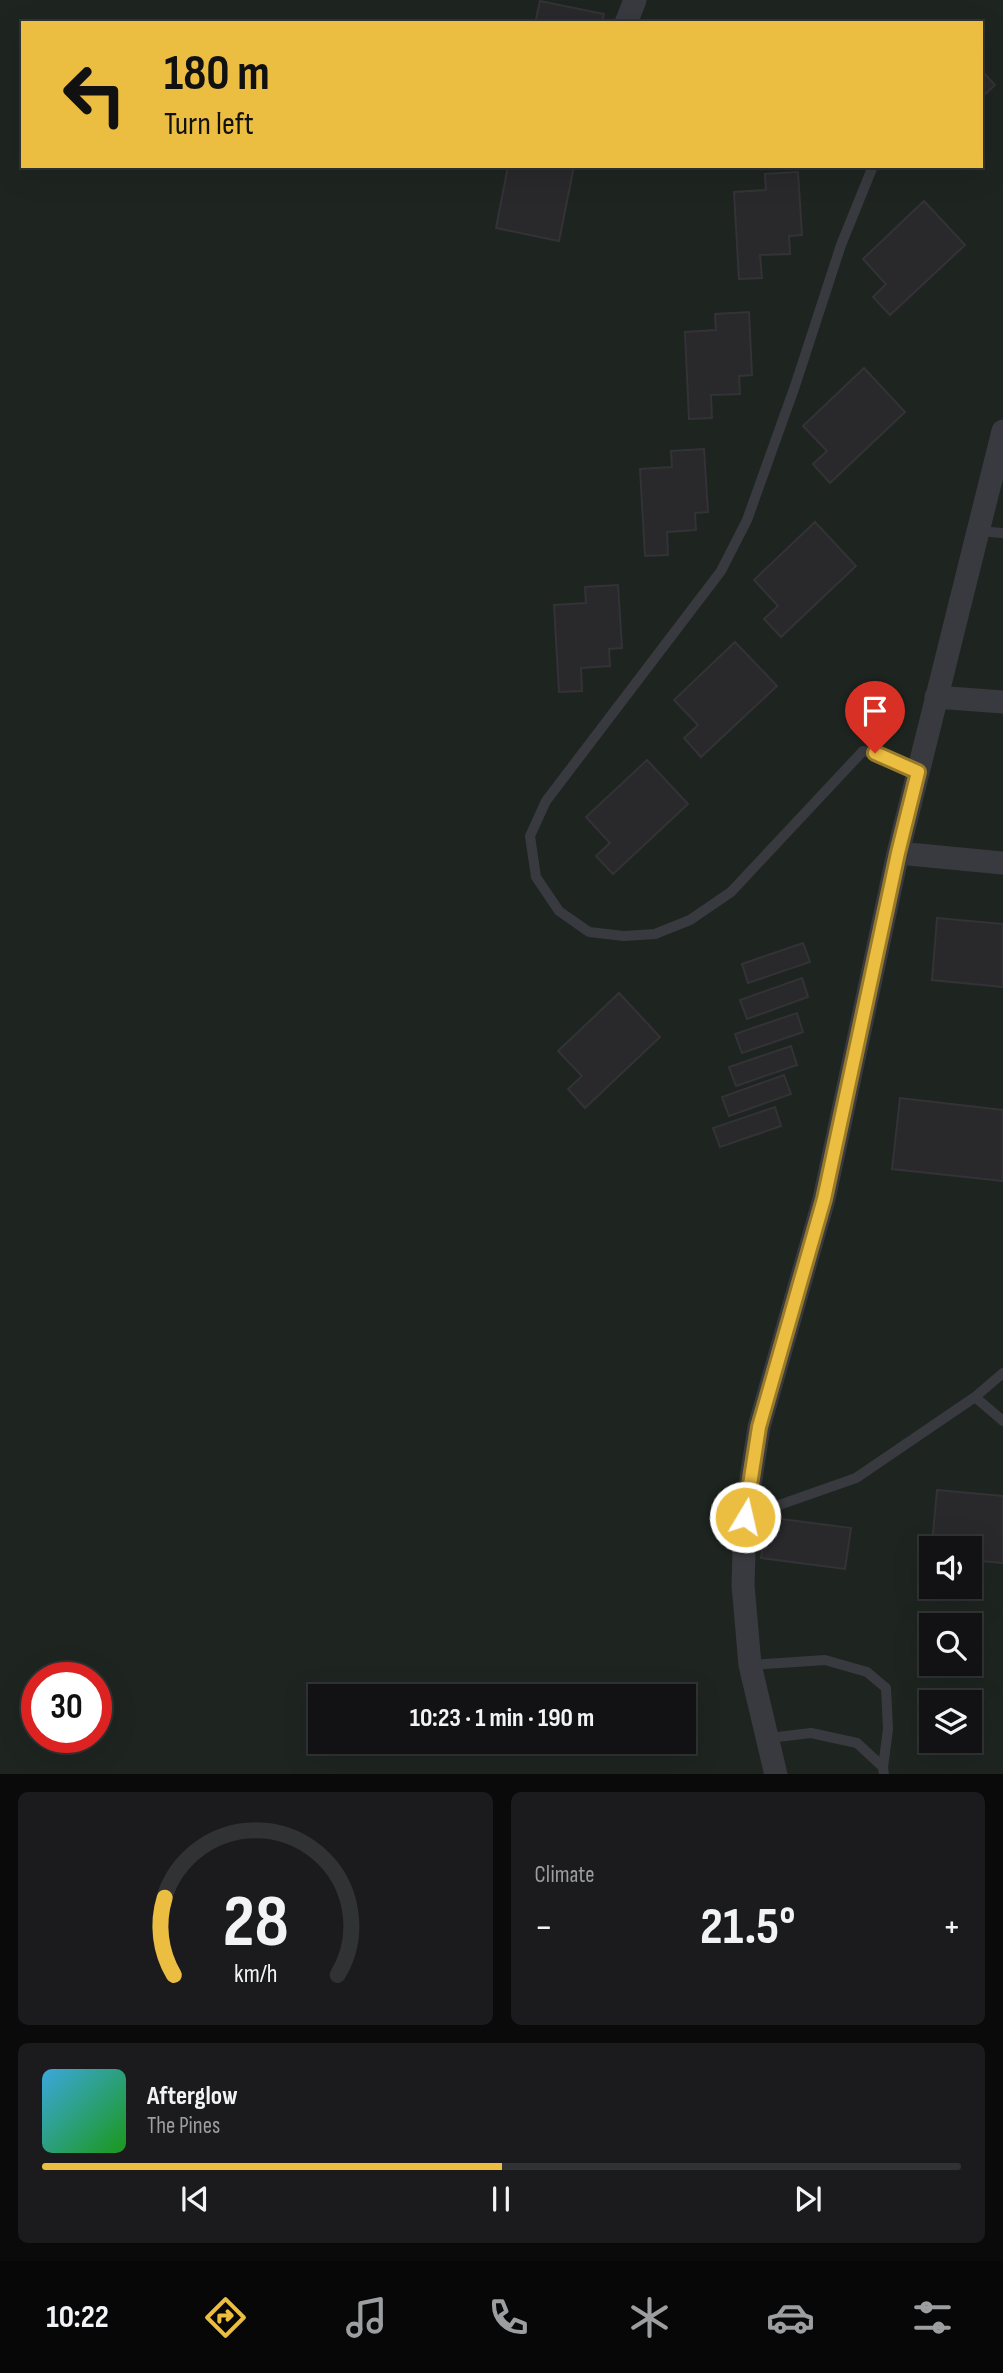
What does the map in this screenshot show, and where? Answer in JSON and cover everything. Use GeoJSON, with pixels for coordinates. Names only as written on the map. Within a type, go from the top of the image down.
{"type":"FeatureCollection","features":[{"type":"Feature","properties":{"kind":"street"},"geometry":{"type":"LineString","coordinates":[[627,21],[635,0]]}},
{"type":"Feature","properties":{"kind":"street"},"geometry":{"type":"LineString","coordinates":[[776,1774],[750,1665],[743,1585],[745,1517],[759,1427],[824,1199],[898,853],[1003,431]]}},
{"type":"Feature","properties":{"kind":"street"},"geometry":{"type":"LineString","coordinates":[[936,697],[1003,702]]}},
{"type":"Feature","properties":{"kind":"street"},"geometry":{"type":"LineString","coordinates":[[898,853],[1003,863]]}},
{"type":"Feature","properties":{"kind":"lane"},"geometry":{"type":"LineString","coordinates":[[872,168],[841,245],[747,520],[721,571],[545,801],[530,836],[536,877],[559,911],[589,932],[624,936],[655,934],[690,920],[731,892],[863,751],[882,754],[918,772]]}},
{"type":"Feature","properties":{"kind":"lane"},"geometry":{"type":"LineString","coordinates":[[978,531],[1003,533]]}},
{"type":"Feature","properties":{"kind":"lane"},"geometry":{"type":"LineString","coordinates":[[745,1517],[856,1478],[975,1397],[1003,1373]]}},
{"type":"Feature","properties":{"kind":"lane"},"geometry":{"type":"LineString","coordinates":[[975,1397],[1003,1421]]}},
{"type":"Feature","properties":{"kind":"lane"},"geometry":{"type":"LineString","coordinates":[[750,1665],[825,1660],[867,1672],[886,1688],[888,1729],[883,1771]]}},
{"type":"Feature","properties":{"kind":"lane"},"geometry":{"type":"LineString","coordinates":[[769,1738],[811,1733],[857,1743],[883,1771]]}},
{"type":"Feature","properties":{"kind":"shaded area"},"geometry":{"type":"Polygon","coordinates":[[[0,0],[1003,0],[1003,1774],[0,1774],[0,0]]]}},
{"type":"Feature","properties":{"kind":"building"},"geometry":{"type":"Polygon","coordinates":[[[540,1],[604,14],[602,21],[535,21],[540,1]]]}},
{"type":"Feature","properties":{"kind":"building"},"geometry":{"type":"Polygon","coordinates":[[[983,72],[995,85],[983,96],[983,72]]]}},
{"type":"Feature","properties":{"kind":"building"},"geometry":{"type":"Polygon","coordinates":[[[508,168],[574,168],[559,241],[496,228],[508,168]]]}},
{"type":"Feature","properties":{"kind":"building"},"geometry":{"type":"Polygon","coordinates":[[[798,172],[802,235],[789,236],[790,254],[760,255],[762,278],[739,279],[734,192],[766,190],[765,174],[798,172]]]}},
{"type":"Feature","properties":{"kind":"building"},"geometry":{"type":"Polygon","coordinates":[[[924,201],[965,245],[890,315],[873,297],[886,284],[863,259],[924,201]]]}},
{"type":"Feature","properties":{"kind":"building"},"geometry":{"type":"Polygon","coordinates":[[[749,312],[752,375],[739,376],[740,394],[711,395],[712,418],[689,419],[685,332],[716,330],[715,314],[749,312]]]}},
{"type":"Feature","properties":{"kind":"building"},"geometry":{"type":"Polygon","coordinates":[[[864,368],[905,412],[830,483],[813,464],[827,451],[803,426],[864,368]]]}},
{"type":"Feature","properties":{"kind":"building"},"geometry":{"type":"Polygon","coordinates":[[[704,449],[708,512],[695,513],[696,530],[667,532],[668,555],[645,556],[640,469],[672,467],[671,451],[704,449]]]}},
{"type":"Feature","properties":{"kind":"building"},"geometry":{"type":"Polygon","coordinates":[[[815,522],[856,566],[781,637],[764,619],[778,606],[754,580],[815,522]]]}},
{"type":"Feature","properties":{"kind":"building"},"geometry":{"type":"Polygon","coordinates":[[[618,585],[622,648],[609,649],[610,666],[581,668],[582,691],[559,692],[554,605],[586,603],[585,587],[618,585]]]}},
{"type":"Feature","properties":{"kind":"building"},"geometry":{"type":"Polygon","coordinates":[[[735,642],[777,686],[701,757],[684,738],[698,725],[674,700],[735,642]]]}},
{"type":"Feature","properties":{"kind":"building"},"geometry":{"type":"Polygon","coordinates":[[[647,760],[688,804],[613,874],[596,856],[610,843],[586,817],[647,760]]]}},
{"type":"Feature","properties":{"kind":"building"},"geometry":{"type":"Polygon","coordinates":[[[937,918],[1003,924],[1003,987],[932,980],[937,918]]]}},
{"type":"Feature","properties":{"kind":"building"},"geometry":{"type":"Polygon","coordinates":[[[803,943],[810,962],[748,983],[742,964],[803,943]]]}},
{"type":"Feature","properties":{"kind":"building"},"geometry":{"type":"Polygon","coordinates":[[[802,978],[808,997],[747,1019],[740,1000],[802,978]]]}},
{"type":"Feature","properties":{"kind":"building"},"geometry":{"type":"Polygon","coordinates":[[[619,993],[660,1037],[585,1108],[568,1089],[582,1076],[558,1051],[619,993]]]}},
{"type":"Feature","properties":{"kind":"building"},"geometry":{"type":"Polygon","coordinates":[[[797,1013],[803,1032],[742,1053],[735,1034],[797,1013]]]}},
{"type":"Feature","properties":{"kind":"building"},"geometry":{"type":"Polygon","coordinates":[[[791,1046],[797,1065],[736,1086],[729,1067],[791,1046]]]}},
{"type":"Feature","properties":{"kind":"building"},"geometry":{"type":"Polygon","coordinates":[[[784,1075],[791,1094],[729,1116],[722,1097],[784,1075]]]}},
{"type":"Feature","properties":{"kind":"building"},"geometry":{"type":"Polygon","coordinates":[[[900,1098],[1003,1110],[1003,1181],[892,1169],[900,1098]]]}},
{"type":"Feature","properties":{"kind":"building"},"geometry":{"type":"Polygon","coordinates":[[[775,1107],[781,1126],[720,1147],[713,1128],[775,1107]]]}},
{"type":"Feature","properties":{"kind":"building"},"geometry":{"type":"Polygon","coordinates":[[[937,1490],[1003,1496],[1003,1563],[982,1561],[982,1536],[933,1536],[937,1490]]]}},
{"type":"Feature","properties":{"kind":"building"},"geometry":{"type":"Polygon","coordinates":[[[766,1517],[851,1528],[845,1569],[761,1558],[766,1517]]]}},
{"type":"Feature","properties":{"kind":"route"},"geometry":{"type":"LineString","coordinates":[[745,1517],[759,1427],[824,1199],[898,853],[918,772],[875,753]]}}]}
